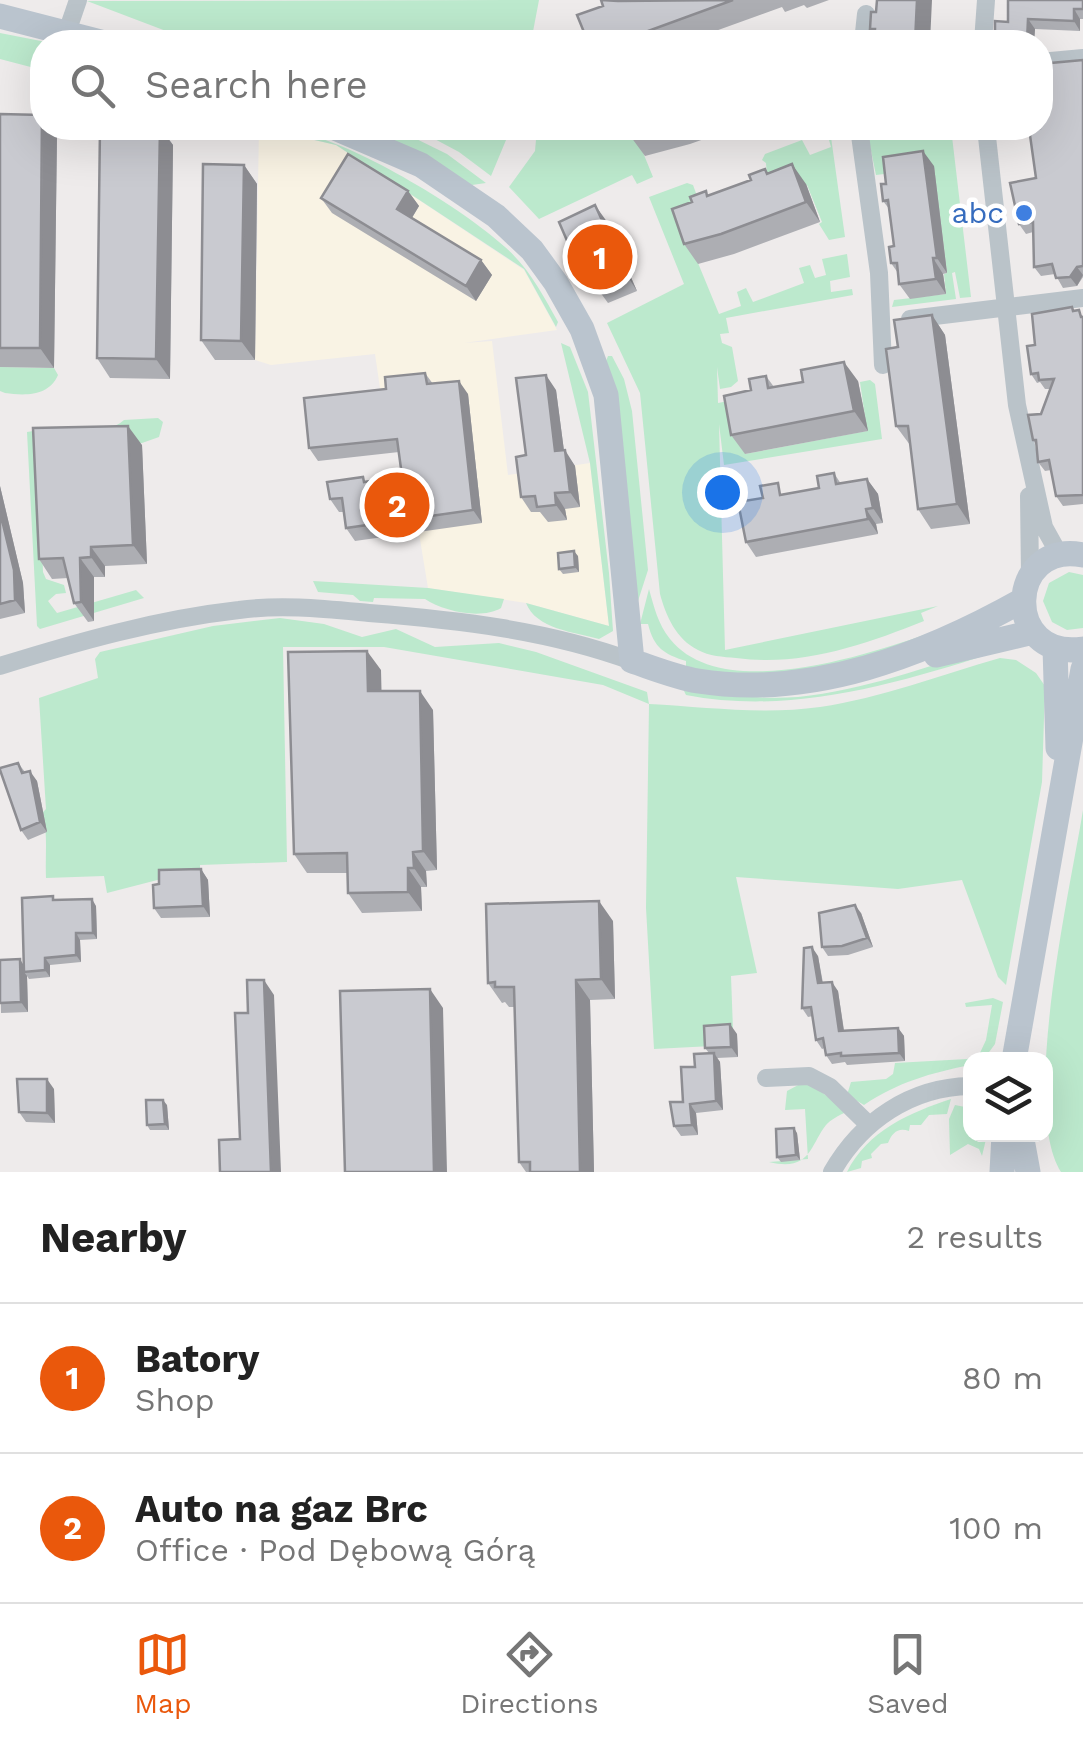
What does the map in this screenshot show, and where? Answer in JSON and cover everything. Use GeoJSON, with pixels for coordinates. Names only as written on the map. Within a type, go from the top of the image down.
{"type":"FeatureCollection","features":[{"type":"Feature","properties":{"kind":"street"},"geometry":{"type":"LineString","coordinates":[[67,30],[78,0]]}},
{"type":"Feature","properties":{"kind":"street"},"geometry":{"type":"LineString","coordinates":[[985,30],[986,0]]}},
{"type":"Feature","properties":{"kind":"street"},"geometry":{"type":"LineString","coordinates":[[864,30],[866,14]]}},
{"type":"Feature","properties":{"kind":"street"},"geometry":{"type":"LineString","coordinates":[[0,16],[58,30]]}},
{"type":"Feature","properties":{"kind":"street"},"geometry":{"type":"LineString","coordinates":[[1053,61],[1083,58]]}},
{"type":"Feature","properties":{"kind":"street"},"geometry":{"type":"LineString","coordinates":[[364,140],[421,164],[496,216],[532,250],[582,329],[606,395],[632,661]]}},
{"type":"Feature","properties":{"kind":"street"},"geometry":{"type":"LineString","coordinates":[[861,140],[879,273],[882,365]]}},
{"type":"Feature","properties":{"kind":"street"},"geometry":{"type":"LineString","coordinates":[[987,140],[1017,405],[1030,470],[1047,537],[1071,554]]}},
{"type":"Feature","properties":{"kind":"street"},"geometry":{"type":"LineString","coordinates":[[880,323],[1083,298]]}},
{"type":"Feature","properties":{"kind":"street"},"geometry":{"type":"LineString","coordinates":[[1030,470],[1026,618],[1033,632],[1055,648],[1083,649]]}},
{"type":"Feature","properties":{"kind":"street"},"geometry":{"type":"LineString","coordinates":[[877,666],[994,616],[1027,587],[1047,560],[1071,554]]}},
{"type":"Feature","properties":{"kind":"street"},"geometry":{"type":"LineString","coordinates":[[0,666],[165,623],[240,609],[303,608],[445,619],[600,649],[698,681],[765,686],[822,680],[1033,632]]}},
{"type":"Feature","properties":{"kind":"street"},"geometry":{"type":"LineString","coordinates":[[1055,648],[1059,798]]}},
{"type":"Feature","properties":{"kind":"street"},"geometry":{"type":"LineString","coordinates":[[1015,1052],[1083,669]]}},
{"type":"Feature","properties":{"kind":"street"},"geometry":{"type":"LineString","coordinates":[[766,1078],[809,1076],[830,1087],[869,1125]]}},
{"type":"Feature","properties":{"kind":"street"},"geometry":{"type":"LineString","coordinates":[[832,1172],[842,1154],[869,1125],[893,1107],[920,1094],[963,1087]]}},
{"type":"Feature","properties":{"kind":"street"},"geometry":{"type":"LineString","coordinates":[[1002,1172],[1004,1142]]}},
{"type":"Feature","properties":{"kind":"street"},"geometry":{"type":"LineString","coordinates":[[1022,1142],[1028,1172]]}},
{"type":"Feature","properties":{"kind":"shaded area"},"geometry":{"type":"Polygon","coordinates":[[[259,140],[313,140],[336,145],[524,270],[557,330],[464,343],[492,341],[508,475],[590,463],[609,626],[526,603],[428,588],[405,448],[389,450],[375,354],[271,365],[255,360],[259,140]]]}},
{"type":"Feature","properties":{"kind":"green space"},"geometry":{"type":"Polygon","coordinates":[[[539,0],[533,30],[163,30],[87,1],[539,0]]]}},
{"type":"Feature","properties":{"kind":"green space"},"geometry":{"type":"Polygon","coordinates":[[[0,33],[30,39],[30,67],[0,59],[0,33]]]}},
{"type":"Feature","properties":{"kind":"green space"},"geometry":{"type":"Polygon","coordinates":[[[315,140],[326,140],[355,152],[438,198],[514,255],[541,292],[558,322],[556,327],[524,269],[336,145],[315,140]]]}},
{"type":"Feature","properties":{"kind":"green space"},"geometry":{"type":"Polygon","coordinates":[[[385,140],[418,140],[447,154],[486,183],[472,185],[385,140]]]}},
{"type":"Feature","properties":{"kind":"green space"},"geometry":{"type":"Polygon","coordinates":[[[436,140],[506,140],[491,176],[436,140]]]}},
{"type":"Feature","properties":{"kind":"green space"},"geometry":{"type":"Polygon","coordinates":[[[536,140],[638,140],[653,177],[637,184],[632,175],[539,219],[509,187],[535,151],[536,140]]]}},
{"type":"Feature","properties":{"kind":"green space"},"geometry":{"type":"Polygon","coordinates":[[[802,140],[810,155],[831,147],[829,140],[831,140],[845,237],[829,240],[819,224],[822,222],[807,185],[767,176],[762,160],[765,154],[802,140]]]}},
{"type":"Feature","properties":{"kind":"green space"},"geometry":{"type":"Polygon","coordinates":[[[869,140],[952,140],[971,297],[960,298],[955,272],[952,273],[956,299],[892,307],[894,300],[946,294],[947,273],[934,168],[876,175],[869,140]]]}},
{"type":"Feature","properties":{"kind":"green space"},"geometry":{"type":"Polygon","coordinates":[[[687,183],[693,185],[704,215],[684,229],[719,314],[741,306],[737,292],[746,288],[753,302],[804,283],[799,268],[810,265],[815,278],[826,275],[822,259],[847,254],[850,277],[830,281],[831,292],[852,289],[853,295],[726,318],[729,333],[720,334],[722,343],[732,347],[738,381],[720,389],[717,367],[718,403],[749,397],[745,454],[867,431],[860,382],[870,380],[875,384],[882,439],[724,465],[719,424],[725,650],[938,606],[921,613],[924,621],[832,652],[760,660],[702,652],[684,640],[669,618],[660,594],[640,393],[607,323],[684,284],[649,197],[687,183]]]}},
{"type":"Feature","properties":{"kind":"green space"},"geometry":{"type":"Polygon","coordinates":[[[561,343],[570,347],[588,392],[613,631],[599,639],[547,624],[526,603],[609,626],[590,463],[561,343]]]}},
{"type":"Feature","properties":{"kind":"green space"},"geometry":{"type":"Polygon","coordinates":[[[612,356],[624,379],[632,411],[648,570],[638,601],[606,361],[612,356]]]}},
{"type":"Feature","properties":{"kind":"green space"},"geometry":{"type":"Polygon","coordinates":[[[0,367],[54,368],[58,375],[43,391],[5,393],[0,391],[0,367]]]}},
{"type":"Feature","properties":{"kind":"green space"},"geometry":{"type":"Polygon","coordinates":[[[158,418],[163,422],[159,437],[142,443],[44,445],[39,452],[43,572],[46,579],[64,585],[66,593],[56,594],[48,601],[57,613],[136,590],[144,598],[40,629],[27,432],[104,429],[124,420],[158,418]]]}},
{"type":"Feature","properties":{"kind":"green space"},"geometry":{"type":"Polygon","coordinates":[[[1069,572],[1083,575],[1083,628],[1067,630],[1052,622],[1043,601],[1049,583],[1069,572]]]}},
{"type":"Feature","properties":{"kind":"green space"},"geometry":{"type":"Polygon","coordinates":[[[313,581],[428,588],[504,599],[501,608],[493,612],[473,614],[425,599],[360,601],[353,595],[318,592],[313,581]]]}},
{"type":"Feature","properties":{"kind":"green space"},"geometry":{"type":"Polygon","coordinates":[[[649,589],[659,621],[670,639],[693,658],[723,668],[794,669],[867,653],[927,634],[885,653],[811,671],[740,675],[686,668],[686,661],[666,653],[657,644],[648,624],[640,624],[649,589]]]}},
{"type":"Feature","properties":{"kind":"green space"},"geometry":{"type":"Polygon","coordinates":[[[280,618],[324,624],[362,637],[396,629],[435,647],[499,643],[536,652],[647,692],[649,704],[603,685],[384,647],[283,647],[287,862],[200,865],[200,869],[107,893],[104,876],[46,878],[39,698],[98,678],[95,659],[100,652],[213,626],[280,618]]]}},
{"type":"Feature","properties":{"kind":"green space"},"geometry":{"type":"Polygon","coordinates":[[[991,646],[990,654],[840,694],[802,699],[725,700],[686,695],[683,689],[769,698],[823,694],[896,677],[991,646]]]}},
{"type":"Feature","properties":{"kind":"green space"},"geometry":{"type":"Polygon","coordinates":[[[1000,658],[1016,660],[1036,673],[1045,686],[1042,782],[1006,985],[998,977],[962,880],[898,889],[736,877],[757,973],[731,976],[733,1030],[712,1046],[654,1049],[646,908],[649,704],[756,710],[820,707],[888,692],[1000,658]]]}},
{"type":"Feature","properties":{"kind":"green space"},"geometry":{"type":"Polygon","coordinates":[[[1083,810],[1083,1172],[1061,1172],[1050,1142],[1053,1052],[1047,1050],[1060,943],[1083,810]]]}},
{"type":"Feature","properties":{"kind":"green space"},"geometry":{"type":"Polygon","coordinates":[[[993,998],[1003,1002],[995,1044],[989,1052],[980,1052],[992,1005],[966,1007],[965,1003],[993,998]]]}},
{"type":"Feature","properties":{"kind":"green space"},"geometry":{"type":"Polygon","coordinates":[[[963,1059],[963,1066],[915,1079],[864,1105],[847,1095],[851,1082],[886,1079],[893,1074],[895,1063],[963,1059]]]}},
{"type":"Feature","properties":{"kind":"green space"},"geometry":{"type":"Polygon","coordinates":[[[802,1083],[812,1084],[846,1112],[826,1125],[808,1154],[805,1109],[785,1110],[787,1091],[802,1083]]]}},
{"type":"Feature","properties":{"kind":"green space"},"geometry":{"type":"Polygon","coordinates":[[[951,1099],[947,1114],[929,1115],[921,1125],[896,1132],[871,1154],[872,1158],[862,1161],[861,1168],[847,1172],[878,1134],[906,1117],[951,1099]]]}},
{"type":"Feature","properties":{"kind":"green space"},"geometry":{"type":"Polygon","coordinates":[[[955,1105],[963,1107],[963,1142],[985,1142],[982,1156],[979,1149],[968,1144],[950,1155],[949,1119],[955,1105]]]}},
{"type":"Feature","properties":{"kind":"green space"},"geometry":{"type":"Polygon","coordinates":[[[802,1159],[783,1164],[769,1162],[802,1159]]]}},
{"type":"Feature","properties":{"kind":"building"},"geometry":{"type":"Polygon","coordinates":[[[601,0],[733,0],[651,30],[583,30],[577,15],[603,6],[601,0]]]}},
{"type":"Feature","properties":{"kind":"building"},"geometry":{"type":"Polygon","coordinates":[[[877,0],[917,0],[916,30],[870,29],[871,12],[876,12],[877,0]]]}},
{"type":"Feature","properties":{"kind":"building"},"geometry":{"type":"Polygon","coordinates":[[[1008,0],[1083,0],[1083,9],[1074,9],[1074,21],[1028,19],[1028,30],[995,30],[995,21],[1008,22],[1008,0]]]}},
{"type":"Feature","properties":{"kind":"building"},"geometry":{"type":"Polygon","coordinates":[[[1083,60],[1083,266],[1077,267],[1070,277],[1056,278],[1052,264],[1034,267],[1033,222],[1019,224],[1010,183],[1036,178],[1031,140],[1053,140],[1053,63],[1083,60]]]}},
{"type":"Feature","properties":{"kind":"building"},"geometry":{"type":"Polygon","coordinates":[[[0,114],[30,115],[30,140],[42,140],[40,348],[0,348],[0,114]]]}},
{"type":"Feature","properties":{"kind":"building"},"geometry":{"type":"Polygon","coordinates":[[[100,140],[160,140],[156,359],[97,358],[100,140]]]}},
{"type":"Feature","properties":{"kind":"building"},"geometry":{"type":"Polygon","coordinates":[[[923,151],[937,258],[933,258],[936,279],[899,284],[897,263],[891,263],[889,247],[894,246],[888,200],[883,201],[883,157],[923,151]]]}},
{"type":"Feature","properties":{"kind":"building"},"geometry":{"type":"Polygon","coordinates":[[[348,154],[408,191],[397,209],[481,260],[466,286],[321,198],[348,154]]]}},
{"type":"Feature","properties":{"kind":"building"},"geometry":{"type":"Polygon","coordinates":[[[203,164],[244,165],[241,341],[201,340],[203,164]]]}},
{"type":"Feature","properties":{"kind":"building"},"geometry":{"type":"Polygon","coordinates":[[[792,164],[806,202],[684,244],[672,209],[692,202],[690,197],[706,191],[707,196],[751,180],[749,175],[765,169],[767,174],[792,164]]]}},
{"type":"Feature","properties":{"kind":"building"},"geometry":{"type":"Polygon","coordinates":[[[595,205],[628,277],[598,290],[592,277],[584,280],[559,222],[595,205]]]}},
{"type":"Feature","properties":{"kind":"building"},"geometry":{"type":"Polygon","coordinates":[[[1072,307],[1083,317],[1083,495],[1056,496],[1049,460],[1038,462],[1028,415],[1041,414],[1054,379],[1039,380],[1038,373],[1031,374],[1027,346],[1035,345],[1032,314],[1072,307]]]}},
{"type":"Feature","properties":{"kind":"building"},"geometry":{"type":"Polygon","coordinates":[[[932,315],[957,504],[918,509],[908,426],[896,426],[886,349],[898,347],[894,320],[932,315]]]}},
{"type":"Feature","properties":{"kind":"building"},"geometry":{"type":"Polygon","coordinates":[[[844,362],[854,411],[731,435],[724,396],[751,390],[749,379],[766,376],[768,388],[803,382],[801,370],[844,362]]]}},
{"type":"Feature","properties":{"kind":"building"},"geometry":{"type":"Polygon","coordinates":[[[425,373],[427,384],[459,381],[473,510],[346,528],[342,498],[330,499],[327,482],[402,476],[397,439],[309,448],[304,398],[386,389],[385,377],[425,373]]]}},
{"type":"Feature","properties":{"kind":"building"},"geometry":{"type":"Polygon","coordinates":[[[546,375],[555,451],[565,450],[570,492],[555,493],[556,505],[537,507],[535,496],[521,497],[516,457],[526,455],[516,378],[546,375]]]}},
{"type":"Feature","properties":{"kind":"building"},"geometry":{"type":"Polygon","coordinates":[[[128,426],[133,545],[91,547],[91,557],[80,558],[81,602],[74,603],[63,558],[39,559],[33,428],[128,426]]]}},
{"type":"Feature","properties":{"kind":"building"},"geometry":{"type":"Polygon","coordinates":[[[834,473],[836,484],[867,479],[873,508],[866,509],[868,519],[746,542],[738,502],[763,498],[760,486],[778,483],[780,495],[819,488],[817,476],[834,473]]]}},
{"type":"Feature","properties":{"kind":"building"},"geometry":{"type":"Polygon","coordinates":[[[0,512],[14,570],[15,600],[0,604],[0,512]]]}},
{"type":"Feature","properties":{"kind":"building"},"geometry":{"type":"Polygon","coordinates":[[[574,551],[575,567],[559,569],[558,553],[574,551]]]}},
{"type":"Feature","properties":{"kind":"building"},"geometry":{"type":"Polygon","coordinates":[[[367,651],[368,691],[420,691],[423,851],[413,852],[408,892],[348,893],[347,853],[294,854],[288,652],[367,651]]]}},
{"type":"Feature","properties":{"kind":"building"},"geometry":{"type":"Polygon","coordinates":[[[18,763],[22,773],[30,771],[40,822],[21,830],[0,770],[18,763]]]}},
{"type":"Feature","properties":{"kind":"building"},"geometry":{"type":"Polygon","coordinates":[[[201,869],[203,906],[154,908],[153,885],[159,884],[159,870],[201,869]]]}},
{"type":"Feature","properties":{"kind":"building"},"geometry":{"type":"Polygon","coordinates":[[[53,896],[53,900],[92,899],[93,933],[76,933],[76,955],[45,958],[45,970],[24,972],[22,898],[53,896]]]}},
{"type":"Feature","properties":{"kind":"building"},"geometry":{"type":"Polygon","coordinates":[[[599,901],[601,979],[576,980],[580,1172],[530,1172],[530,1162],[519,1162],[514,987],[488,983],[486,904],[599,901]]]}},
{"type":"Feature","properties":{"kind":"building"},"geometry":{"type":"Polygon","coordinates":[[[855,905],[867,938],[822,947],[819,913],[855,905]]]}},
{"type":"Feature","properties":{"kind":"building"},"geometry":{"type":"Polygon","coordinates":[[[812,947],[818,983],[832,982],[839,1031],[898,1028],[899,1053],[826,1055],[823,1038],[816,1040],[811,1007],[802,1008],[804,948],[812,947]]]}},
{"type":"Feature","properties":{"kind":"building"},"geometry":{"type":"Polygon","coordinates":[[[20,959],[21,1002],[0,1003],[0,960],[20,959]]]}},
{"type":"Feature","properties":{"kind":"building"},"geometry":{"type":"Polygon","coordinates":[[[247,980],[264,980],[271,1172],[220,1172],[219,1140],[240,1139],[235,1013],[248,1013],[247,980]]]}},
{"type":"Feature","properties":{"kind":"building"},"geometry":{"type":"Polygon","coordinates":[[[430,989],[434,1172],[345,1172],[340,991],[430,989]]]}},
{"type":"Feature","properties":{"kind":"building"},"geometry":{"type":"Polygon","coordinates":[[[730,1024],[731,1047],[705,1048],[704,1026],[730,1024]]]}},
{"type":"Feature","properties":{"kind":"building"},"geometry":{"type":"Polygon","coordinates":[[[714,1053],[716,1101],[690,1104],[692,1125],[674,1126],[670,1102],[683,1102],[681,1067],[695,1067],[694,1054],[714,1053]]]}},
{"type":"Feature","properties":{"kind":"building"},"geometry":{"type":"Polygon","coordinates":[[[17,1079],[47,1079],[47,1113],[19,1112],[17,1079]]]}},
{"type":"Feature","properties":{"kind":"building"},"geometry":{"type":"Polygon","coordinates":[[[146,1100],[163,1100],[165,1124],[147,1125],[146,1100]]]}},
{"type":"Feature","properties":{"kind":"building"},"geometry":{"type":"Polygon","coordinates":[[[794,1128],[796,1155],[777,1157],[776,1129],[794,1128]]]}},
{"type":"Feature","properties":{"kind":"place","name":"abc"},"geometry":{"type":"Point","coordinates":[1024,213]}},
{"type":"Feature","properties":{"kind":"place","name":"Batory"},"geometry":{"type":"Point","coordinates":[600,257]}},
{"type":"Feature","properties":{"kind":"place","name":"Auto na gaz Brc"},"geometry":{"type":"Point","coordinates":[397,505]}}]}
